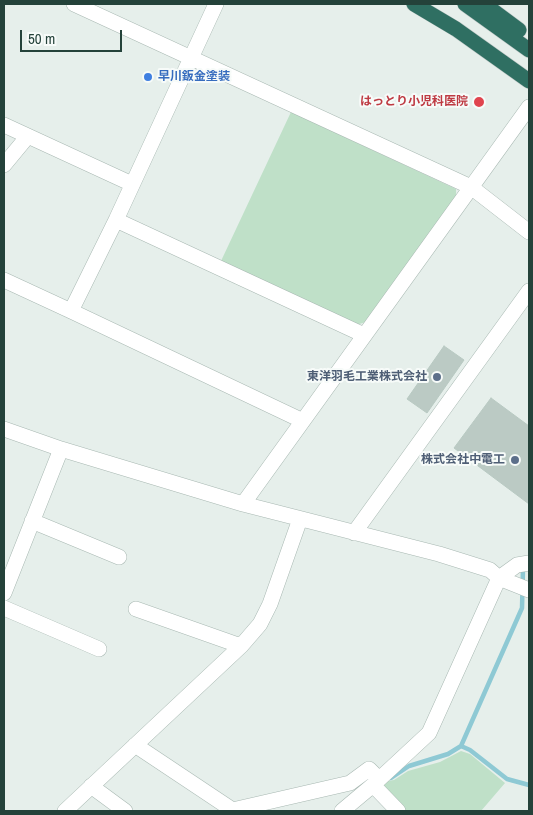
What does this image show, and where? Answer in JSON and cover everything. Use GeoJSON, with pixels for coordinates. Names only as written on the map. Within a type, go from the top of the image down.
{"type":"FeatureCollection","features":[{"type":"Feature","properties":{"kind":"highway"},"geometry":{"type":"LineString","coordinates":[[414,4],[456,29],[529,81]]}},
{"type":"Feature","properties":{"kind":"highway"},"geometry":{"type":"LineString","coordinates":[[434,4],[529,71]]}},
{"type":"Feature","properties":{"kind":"highway"},"geometry":{"type":"LineString","coordinates":[[465,4],[529,50]]}},
{"type":"Feature","properties":{"kind":"highway"},"geometry":{"type":"LineString","coordinates":[[484,4],[527,37]]}},
{"type":"Feature","properties":{"kind":"street"},"geometry":{"type":"LineString","coordinates":[[74,4],[472,187],[529,232]]}},
{"type":"Feature","properties":{"kind":"street"},"geometry":{"type":"LineString","coordinates":[[71,311],[116,220],[216,4]]}},
{"type":"Feature","properties":{"kind":"street"},"geometry":{"type":"LineString","coordinates":[[243,504],[529,107]]}},
{"type":"Feature","properties":{"kind":"street"},"geometry":{"type":"LineString","coordinates":[[4,125],[132,184]]}},
{"type":"Feature","properties":{"kind":"street"},"geometry":{"type":"LineString","coordinates":[[4,165],[28,136]]}},
{"type":"Feature","properties":{"kind":"street"},"geometry":{"type":"LineString","coordinates":[[116,220],[364,335]]}},
{"type":"Feature","properties":{"kind":"street"},"geometry":{"type":"LineString","coordinates":[[4,280],[303,421]]}},
{"type":"Feature","properties":{"kind":"street"},"geometry":{"type":"LineString","coordinates":[[354,533],[529,290]]}},
{"type":"Feature","properties":{"kind":"street"},"geometry":{"type":"LineString","coordinates":[[4,429],[60,449],[243,504],[439,554],[490,570],[499,578],[525,588]]}},
{"type":"Feature","properties":{"kind":"street"},"geometry":{"type":"LineString","coordinates":[[4,593],[60,449]]}},
{"type":"Feature","properties":{"kind":"street"},"geometry":{"type":"LineString","coordinates":[[64,811],[241,646],[260,624],[270,604],[300,519]]}},
{"type":"Feature","properties":{"kind":"street"},"geometry":{"type":"LineString","coordinates":[[32,521],[119,556]]}},
{"type":"Feature","properties":{"kind":"street"},"geometry":{"type":"LineString","coordinates":[[342,811],[378,776],[429,733],[499,578],[517,565],[529,563]]}},
{"type":"Feature","properties":{"kind":"street"},"geometry":{"type":"LineString","coordinates":[[4,608],[99,649]]}},
{"type":"Feature","properties":{"kind":"street"},"geometry":{"type":"LineString","coordinates":[[136,609],[241,646]]}},
{"type":"Feature","properties":{"kind":"street"},"geometry":{"type":"LineString","coordinates":[[135,745],[230,810],[350,783],[369,769],[378,776],[398,811]]}},
{"type":"Feature","properties":{"kind":"street"},"geometry":{"type":"LineString","coordinates":[[92,786],[125,811]]}},
{"type":"Feature","properties":{"kind":"green space"},"geometry":{"type":"Polygon","coordinates":[[[291,112],[456,189],[456,196],[366,322],[356,325],[221,261],[291,112]]]}},
{"type":"Feature","properties":{"kind":"green space"},"geometry":{"type":"Polygon","coordinates":[[[461,751],[470,754],[505,783],[481,811],[404,811],[382,788],[382,782],[394,780],[408,771],[440,762],[461,751]]]}},
{"type":"Feature","properties":{"kind":"building"},"geometry":{"type":"Polygon","coordinates":[[[444,346],[464,360],[427,413],[407,399],[444,346]]]}},
{"type":"Feature","properties":{"kind":"building"},"geometry":{"type":"Polygon","coordinates":[[[491,398],[529,426],[529,504],[454,448],[491,398]]]}},
{"type":"Feature","properties":{"kind":"waterway"},"geometry":{"type":"LineString","coordinates":[[388,777],[391,778],[409,766],[448,754],[461,746],[522,608],[523,569]]}},
{"type":"Feature","properties":{"kind":"waterway"},"geometry":{"type":"LineString","coordinates":[[461,746],[470,750],[507,779],[529,785]]}},
{"type":"Feature","properties":{"kind":"place","name":"早川鈑金塗装"},"geometry":{"type":"Point","coordinates":[148,77]}},
{"type":"Feature","properties":{"kind":"place","name":"はっとり小児科医院"},"geometry":{"type":"Point","coordinates":[479,102]}},
{"type":"Feature","properties":{"kind":"place","name":"東洋羽毛工業株式会社"},"geometry":{"type":"Point","coordinates":[437,377]}},
{"type":"Feature","properties":{"kind":"place","name":"株式会社中電工"},"geometry":{"type":"Point","coordinates":[515,460]}}]}
